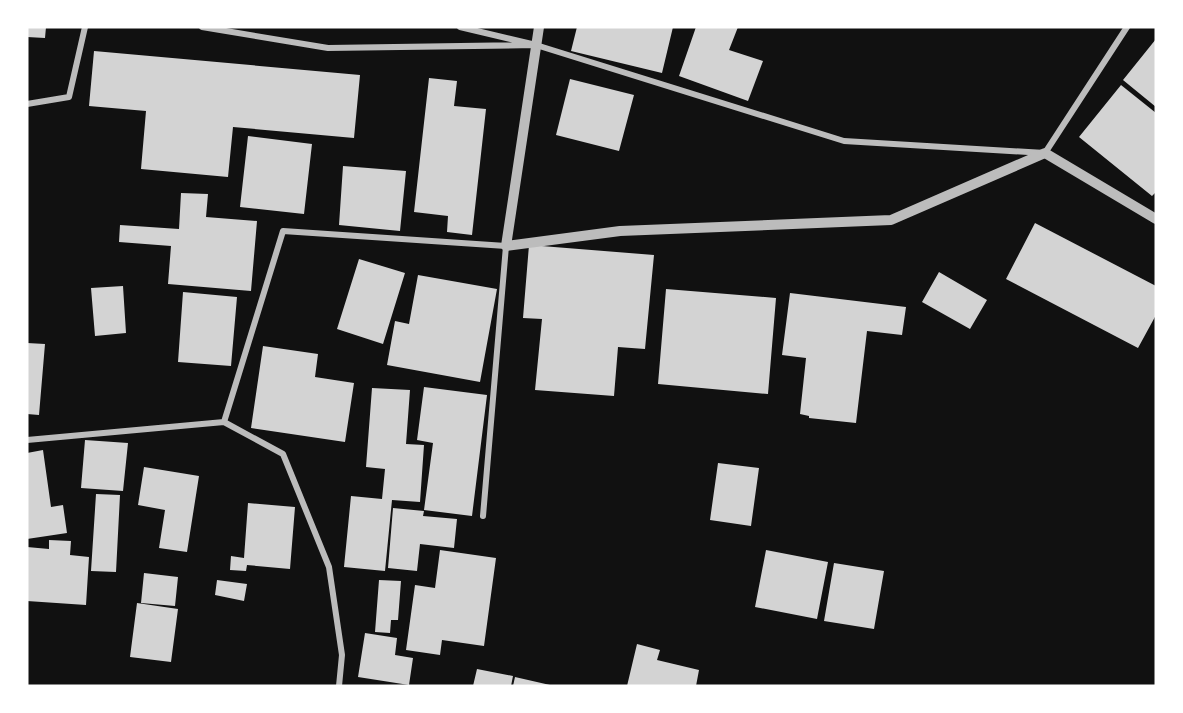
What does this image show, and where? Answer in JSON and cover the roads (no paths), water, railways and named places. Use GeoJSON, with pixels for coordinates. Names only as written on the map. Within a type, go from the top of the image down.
{"type":"FeatureCollection","features":[{"type":"Feature","properties":{"kind":"street"},"geometry":{"type":"LineString","coordinates":[[27,104],[69,97],[85,27]]}},
{"type":"Feature","properties":{"kind":"street"},"geometry":{"type":"LineString","coordinates":[[202,27],[327,48],[536,45]]}},
{"type":"Feature","properties":{"kind":"street"},"geometry":{"type":"LineString","coordinates":[[460,27],[536,45],[844,141],[1046,153],[1156,219]]}},
{"type":"Feature","properties":{"kind":"street"},"geometry":{"type":"LineString","coordinates":[[483,516],[506,246],[539,27]]}},
{"type":"Feature","properties":{"kind":"street"},"geometry":{"type":"LineString","coordinates":[[224,422],[283,231],[506,246],[620,231],[891,220],[1046,153],[1127,27]]}},
{"type":"Feature","properties":{"kind":"street"},"geometry":{"type":"LineString","coordinates":[[27,440],[224,422],[284,454],[329,567],[342,655],[339,686]]}}]}
